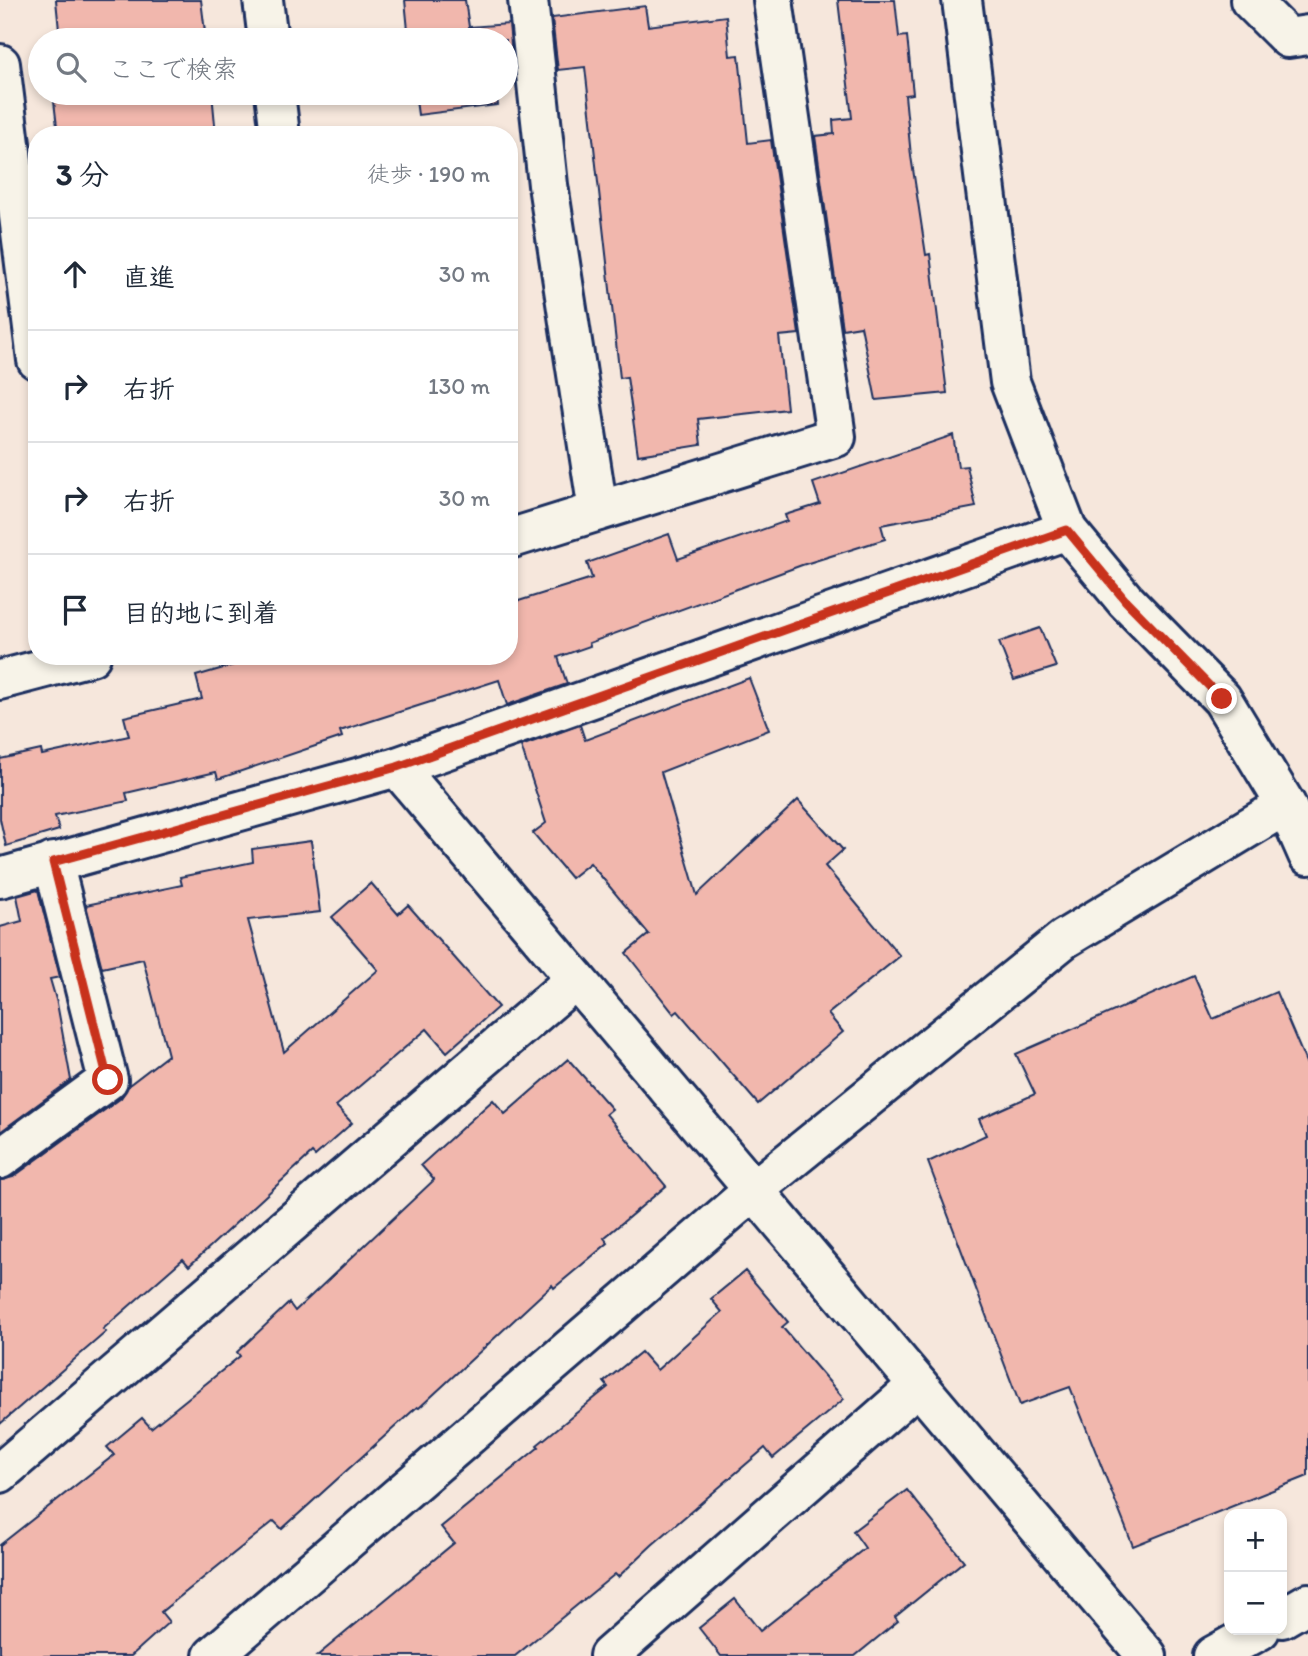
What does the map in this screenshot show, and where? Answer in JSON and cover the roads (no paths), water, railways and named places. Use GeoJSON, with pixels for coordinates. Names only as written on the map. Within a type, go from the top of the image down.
{"type":"FeatureCollection","features":[{"type":"Feature","properties":{"kind":"street"},"geometry":{"type":"LineString","coordinates":[[263,0],[266,28]]}},
{"type":"Feature","properties":{"kind":"street"},"geometry":{"type":"LineString","coordinates":[[528,0],[548,185],[598,511]]}},
{"type":"Feature","properties":{"kind":"street"},"geometry":{"type":"LineString","coordinates":[[518,536],[836,437],[773,0]]}},
{"type":"Feature","properties":{"kind":"street"},"geometry":{"type":"LineString","coordinates":[[962,0],[1010,382],[1067,530],[1125,600],[1222,699],[1297,802],[1308,855]]}},
{"type":"Feature","properties":{"kind":"street"},"geometry":{"type":"LineString","coordinates":[[1250,0],[1288,38],[1308,36]]}},
{"type":"Feature","properties":{"kind":"street"},"geometry":{"type":"LineString","coordinates":[[0,64],[28,288]]}},
{"type":"Feature","properties":{"kind":"street"},"geometry":{"type":"LineString","coordinates":[[276,105],[279,126]]}},
{"type":"Feature","properties":{"kind":"street"},"geometry":{"type":"LineString","coordinates":[[0,878],[397,767],[1067,530]]}},
{"type":"Feature","properties":{"kind":"street"},"geometry":{"type":"LineString","coordinates":[[0,680],[55,665]]}},
{"type":"Feature","properties":{"kind":"street"},"geometry":{"type":"LineString","coordinates":[[397,767],[1147,1656]]}},
{"type":"Feature","properties":{"kind":"street"},"geometry":{"type":"LineString","coordinates":[[214,1656],[754,1190],[1064,939],[1297,802]]}},
{"type":"Feature","properties":{"kind":"street"},"geometry":{"type":"LineString","coordinates":[[0,1159],[108,1080],[53,862]]}},
{"type":"Feature","properties":{"kind":"street"},"geometry":{"type":"LineString","coordinates":[[0,1473],[576,979]]}},
{"type":"Feature","properties":{"kind":"street"},"geometry":{"type":"LineString","coordinates":[[609,1656],[918,1385]]}},
{"type":"Feature","properties":{"kind":"street"},"geometry":{"type":"LineString","coordinates":[[1287,1615],[1308,1603]]}},
{"type":"Feature","properties":{"kind":"street"},"geometry":{"type":"LineString","coordinates":[[1213,1656],[1251,1635]]}}]}
